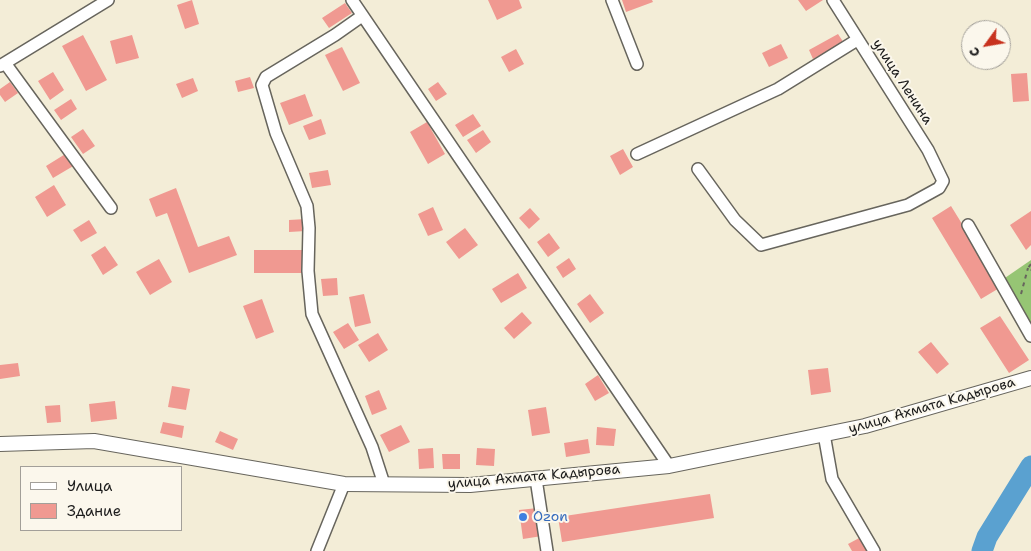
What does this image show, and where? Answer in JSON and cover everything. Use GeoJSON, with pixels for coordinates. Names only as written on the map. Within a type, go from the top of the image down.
{"type":"FeatureCollection","features":[{"type":"Feature","properties":{"kind":"main road","name":"улица Ахмата Кадырова"},"geometry":{"type":"LineString","coordinates":[[0,444],[94,442],[344,484],[470,485],[669,466],[865,426],[1031,378]]}},
{"type":"Feature","properties":{"kind":"street"},"geometry":{"type":"LineString","coordinates":[[352,0],[669,466]]}},
{"type":"Feature","properties":{"kind":"street"},"geometry":{"type":"LineString","coordinates":[[612,0],[638,64]]}},
{"type":"Feature","properties":{"kind":"street","name":"улица Ленина"},"geometry":{"type":"LineString","coordinates":[[698,169],[735,220],[761,245],[908,205],[940,188],[943,181],[928,150],[833,0]]}},
{"type":"Feature","properties":{"kind":"street"},"geometry":{"type":"LineString","coordinates":[[103,1],[2,64],[112,208]]}},
{"type":"Feature","properties":{"kind":"street"},"geometry":{"type":"LineString","coordinates":[[362,16],[335,36],[266,77],[262,85],[276,132],[306,206],[309,228],[308,271],[312,314],[372,447],[384,484]]}},
{"type":"Feature","properties":{"kind":"street"},"geometry":{"type":"LineString","coordinates":[[637,154],[778,89],[857,40]]}},
{"type":"Feature","properties":{"kind":"street"},"geometry":{"type":"LineString","coordinates":[[968,225],[1031,336]]}},
{"type":"Feature","properties":{"kind":"street"},"geometry":{"type":"LineString","coordinates":[[824,434],[832,479],[874,551]]}},
{"type":"Feature","properties":{"kind":"street"},"geometry":{"type":"LineString","coordinates":[[536,479],[548,551]]}},
{"type":"Feature","properties":{"kind":"street"},"geometry":{"type":"LineString","coordinates":[[317,551],[344,484]]}},
{"type":"Feature","properties":{"kind":"path"},"geometry":{"type":"LineString","coordinates":[[1021,298],[1031,264]]}},
{"type":"Feature","properties":{"kind":"green space"},"geometry":{"type":"Polygon","coordinates":[[[1031,260],[1031,330],[1002,280],[1031,260]]]}},
{"type":"Feature","properties":{"kind":"building"},"geometry":{"type":"Polygon","coordinates":[[[192,0],[199,24],[185,29],[177,5],[192,0]]]}},
{"type":"Feature","properties":{"kind":"building"},"geometry":{"type":"Polygon","coordinates":[[[488,0],[519,0],[522,8],[497,20],[488,0]]]}},
{"type":"Feature","properties":{"kind":"building"},"geometry":{"type":"Polygon","coordinates":[[[622,0],[652,0],[653,2],[626,12],[622,0]]]}},
{"type":"Feature","properties":{"kind":"building"},"geometry":{"type":"Polygon","coordinates":[[[798,0],[823,0],[806,11],[798,0]]]}},
{"type":"Feature","properties":{"kind":"building"},"geometry":{"type":"Polygon","coordinates":[[[345,3],[352,13],[329,28],[322,18],[345,3]]]}},
{"type":"Feature","properties":{"kind":"building"},"geometry":{"type":"Polygon","coordinates":[[[838,34],[844,43],[813,59],[809,50],[838,34]]]}},
{"type":"Feature","properties":{"kind":"building"},"geometry":{"type":"Polygon","coordinates":[[[83,35],[107,80],[86,91],[62,46],[83,35]]]}},
{"type":"Feature","properties":{"kind":"building"},"geometry":{"type":"Polygon","coordinates":[[[132,35],[139,58],[116,64],[110,41],[132,35]]]}},
{"type":"Feature","properties":{"kind":"building"},"geometry":{"type":"Polygon","coordinates":[[[781,44],[788,58],[769,67],[762,53],[781,44]]]}},
{"type":"Feature","properties":{"kind":"building"},"geometry":{"type":"Polygon","coordinates":[[[342,47],[360,83],[343,91],[325,55],[342,47]]]}},
{"type":"Feature","properties":{"kind":"building"},"geometry":{"type":"Polygon","coordinates":[[[516,49],[524,64],[509,72],[501,57],[516,49]]]}},
{"type":"Feature","properties":{"kind":"building"},"geometry":{"type":"Polygon","coordinates":[[[53,72],[64,90],[50,100],[38,81],[53,72]]]}},
{"type":"Feature","properties":{"kind":"building"},"geometry":{"type":"Polygon","coordinates":[[[1027,73],[1029,101],[1013,102],[1011,74],[1027,73]]]}},
{"type":"Feature","properties":{"kind":"building"},"geometry":{"type":"Polygon","coordinates":[[[250,77],[254,88],[238,92],[235,81],[250,77]]]}},
{"type":"Feature","properties":{"kind":"building"},"geometry":{"type":"Polygon","coordinates":[[[193,78],[198,91],[182,98],[176,84],[193,78]]]}},
{"type":"Feature","properties":{"kind":"building"},"geometry":{"type":"Polygon","coordinates":[[[10,82],[18,93],[5,102],[0,95],[0,89],[10,82]]]}},
{"type":"Feature","properties":{"kind":"building"},"geometry":{"type":"Polygon","coordinates":[[[438,82],[447,94],[436,101],[428,89],[438,82]]]}},
{"type":"Feature","properties":{"kind":"building"},"geometry":{"type":"Polygon","coordinates":[[[305,94],[313,116],[289,125],[280,103],[305,94]]]}},
{"type":"Feature","properties":{"kind":"building"},"geometry":{"type":"Polygon","coordinates":[[[71,99],[77,109],[61,120],[54,110],[71,99]]]}},
{"type":"Feature","properties":{"kind":"building"},"geometry":{"type":"Polygon","coordinates":[[[473,114],[481,126],[463,137],[455,125],[473,114]]]}},
{"type":"Feature","properties":{"kind":"building"},"geometry":{"type":"Polygon","coordinates":[[[321,119],[326,134],[309,140],[303,126],[321,119]]]}},
{"type":"Feature","properties":{"kind":"building"},"geometry":{"type":"Polygon","coordinates":[[[427,122],[445,154],[428,164],[410,132],[427,122]]]}},
{"type":"Feature","properties":{"kind":"building"},"geometry":{"type":"Polygon","coordinates":[[[83,129],[95,146],[83,154],[71,137],[83,129]]]}},
{"type":"Feature","properties":{"kind":"building"},"geometry":{"type":"Polygon","coordinates":[[[483,130],[491,142],[476,153],[467,140],[483,130]]]}},
{"type":"Feature","properties":{"kind":"building"},"geometry":{"type":"Polygon","coordinates":[[[623,149],[633,167],[620,175],[610,156],[623,149]]]}},
{"type":"Feature","properties":{"kind":"building"},"geometry":{"type":"Polygon","coordinates":[[[67,153],[75,165],[53,178],[46,166],[67,153]]]}},
{"type":"Feature","properties":{"kind":"building"},"geometry":{"type":"Polygon","coordinates":[[[328,170],[331,185],[312,188],[309,173],[328,170]]]}},
{"type":"Feature","properties":{"kind":"building"},"geometry":{"type":"Polygon","coordinates":[[[54,185],[66,205],[47,217],[35,197],[54,185]]]}},
{"type":"Feature","properties":{"kind":"building"},"geometry":{"type":"Polygon","coordinates":[[[176,188],[198,247],[229,236],[237,255],[189,273],[167,213],[156,217],[149,199],[176,188]]]}},
{"type":"Feature","properties":{"kind":"building"},"geometry":{"type":"Polygon","coordinates":[[[951,206],[1001,287],[981,299],[932,218],[951,206]]]}},
{"type":"Feature","properties":{"kind":"building"},"geometry":{"type":"Polygon","coordinates":[[[433,207],[443,230],[428,236],[418,214],[433,207]]]}},
{"type":"Feature","properties":{"kind":"building"},"geometry":{"type":"Polygon","coordinates":[[[530,208],[540,219],[529,229],[519,218],[530,208]]]}},
{"type":"Feature","properties":{"kind":"building"},"geometry":{"type":"Polygon","coordinates":[[[1031,211],[1031,245],[1026,250],[1010,225],[1031,211]]]}},
{"type":"Feature","properties":{"kind":"building"},"geometry":{"type":"Polygon","coordinates":[[[306,219],[306,231],[289,232],[289,220],[306,219]]]}},
{"type":"Feature","properties":{"kind":"building"},"geometry":{"type":"Polygon","coordinates":[[[89,220],[97,233],[81,242],[73,230],[89,220]]]}},
{"type":"Feature","properties":{"kind":"building"},"geometry":{"type":"Polygon","coordinates":[[[465,228],[478,245],[459,259],[446,242],[465,228]]]}},
{"type":"Feature","properties":{"kind":"building"},"geometry":{"type":"Polygon","coordinates":[[[549,233],[560,248],[548,257],[537,242],[549,233]]]}},
{"type":"Feature","properties":{"kind":"building"},"geometry":{"type":"Polygon","coordinates":[[[105,246],[118,265],[103,275],[91,255],[105,246]]]}},
{"type":"Feature","properties":{"kind":"building"},"geometry":{"type":"Polygon","coordinates":[[[254,250],[302,250],[302,273],[254,273],[254,250]]]}},
{"type":"Feature","properties":{"kind":"building"},"geometry":{"type":"Polygon","coordinates":[[[569,258],[576,269],[563,278],[556,267],[569,258]]]}},
{"type":"Feature","properties":{"kind":"building"},"geometry":{"type":"Polygon","coordinates":[[[159,259],[172,282],[150,295],[136,272],[159,259]]]}},
{"type":"Feature","properties":{"kind":"building"},"geometry":{"type":"Polygon","coordinates":[[[518,273],[527,288],[501,303],[492,289],[518,273]]]}},
{"type":"Feature","properties":{"kind":"building"},"geometry":{"type":"Polygon","coordinates":[[[337,278],[338,295],[323,296],[321,279],[337,278]]]}},
{"type":"Feature","properties":{"kind":"building"},"geometry":{"type":"Polygon","coordinates":[[[364,294],[371,323],[355,327],[349,297],[364,294]]]}},
{"type":"Feature","properties":{"kind":"building"},"geometry":{"type":"Polygon","coordinates":[[[590,294],[604,313],[590,323],[577,304],[590,294]]]}},
{"type":"Feature","properties":{"kind":"building"},"geometry":{"type":"Polygon","coordinates":[[[262,299],[274,332],[256,339],[243,306],[262,299]]]}},
{"type":"Feature","properties":{"kind":"building"},"geometry":{"type":"Polygon","coordinates":[[[522,312],[532,323],[514,339],[504,328],[522,312]]]}},
{"type":"Feature","properties":{"kind":"building"},"geometry":{"type":"Polygon","coordinates":[[[1000,316],[1029,360],[1009,373],[980,328],[1000,316]]]}},
{"type":"Feature","properties":{"kind":"building"},"geometry":{"type":"Polygon","coordinates":[[[348,323],[359,340],[344,349],[333,332],[348,323]]]}},
{"type":"Feature","properties":{"kind":"building"},"geometry":{"type":"Polygon","coordinates":[[[378,333],[388,350],[369,362],[358,345],[378,333]]]}},
{"type":"Feature","properties":{"kind":"building"},"geometry":{"type":"Polygon","coordinates":[[[931,342],[949,364],[937,374],[918,352],[931,342]]]}},
{"type":"Feature","properties":{"kind":"building"},"geometry":{"type":"Polygon","coordinates":[[[18,363],[20,376],[0,379],[0,365],[18,363]]]}},
{"type":"Feature","properties":{"kind":"building"},"geometry":{"type":"Polygon","coordinates":[[[828,368],[831,392],[811,395],[808,370],[828,368]]]}},
{"type":"Feature","properties":{"kind":"building"},"geometry":{"type":"Polygon","coordinates":[[[598,375],[609,393],[595,401],[585,384],[598,375]]]}},
{"type":"Feature","properties":{"kind":"building"},"geometry":{"type":"Polygon","coordinates":[[[172,386],[190,389],[186,410],[168,407],[172,386]]]}},
{"type":"Feature","properties":{"kind":"building"},"geometry":{"type":"Polygon","coordinates":[[[379,390],[387,409],[372,415],[365,396],[379,390]]]}},
{"type":"Feature","properties":{"kind":"building"},"geometry":{"type":"Polygon","coordinates":[[[115,401],[117,419],[91,422],[89,404],[115,401]]]}},
{"type":"Feature","properties":{"kind":"building"},"geometry":{"type":"Polygon","coordinates":[[[60,405],[61,422],[47,423],[45,406],[60,405]]]}},
{"type":"Feature","properties":{"kind":"building"},"geometry":{"type":"Polygon","coordinates":[[[546,407],[550,433],[532,436],[528,410],[546,407]]]}},
{"type":"Feature","properties":{"kind":"building"},"geometry":{"type":"Polygon","coordinates":[[[163,422],[184,426],[182,438],[160,433],[163,422]]]}},
{"type":"Feature","properties":{"kind":"building"},"geometry":{"type":"Polygon","coordinates":[[[401,425],[410,442],[389,452],[380,435],[401,425]]]}},
{"type":"Feature","properties":{"kind":"building"},"geometry":{"type":"Polygon","coordinates":[[[597,427],[616,429],[614,446],[596,445],[597,427]]]}},
{"type":"Feature","properties":{"kind":"building"},"geometry":{"type":"Polygon","coordinates":[[[220,431],[238,439],[233,450],[215,442],[220,431]]]}},
{"type":"Feature","properties":{"kind":"building"},"geometry":{"type":"Polygon","coordinates":[[[588,439],[590,453],[566,457],[564,443],[588,439]]]}},
{"type":"Feature","properties":{"kind":"building"},"geometry":{"type":"Polygon","coordinates":[[[433,448],[434,468],[419,469],[418,449],[433,448]]]}},
{"type":"Feature","properties":{"kind":"building"},"geometry":{"type":"Polygon","coordinates":[[[477,448],[495,449],[494,466],[476,465],[477,448]]]}},
{"type":"Feature","properties":{"kind":"building"},"geometry":{"type":"Polygon","coordinates":[[[442,454],[460,454],[460,469],[443,469],[442,454]]]}},
{"type":"Feature","properties":{"kind":"building"},"geometry":{"type":"Polygon","coordinates":[[[710,494],[714,518],[562,542],[558,517],[710,494]]]}},
{"type":"Feature","properties":{"kind":"building"},"geometry":{"type":"Polygon","coordinates":[[[538,508],[542,536],[523,539],[519,510],[538,508]]]}},
{"type":"Feature","properties":{"kind":"building"},"geometry":{"type":"Polygon","coordinates":[[[863,536],[871,551],[852,551],[848,544],[863,536]]]}},
{"type":"Feature","properties":{"kind":"waterway"},"geometry":{"type":"LineString","coordinates":[[982,551],[987,537],[1031,466]]}},
{"type":"Feature","properties":{"kind":"place","name":"Ozon"},"geometry":{"type":"Point","coordinates":[523,517]}}]}
